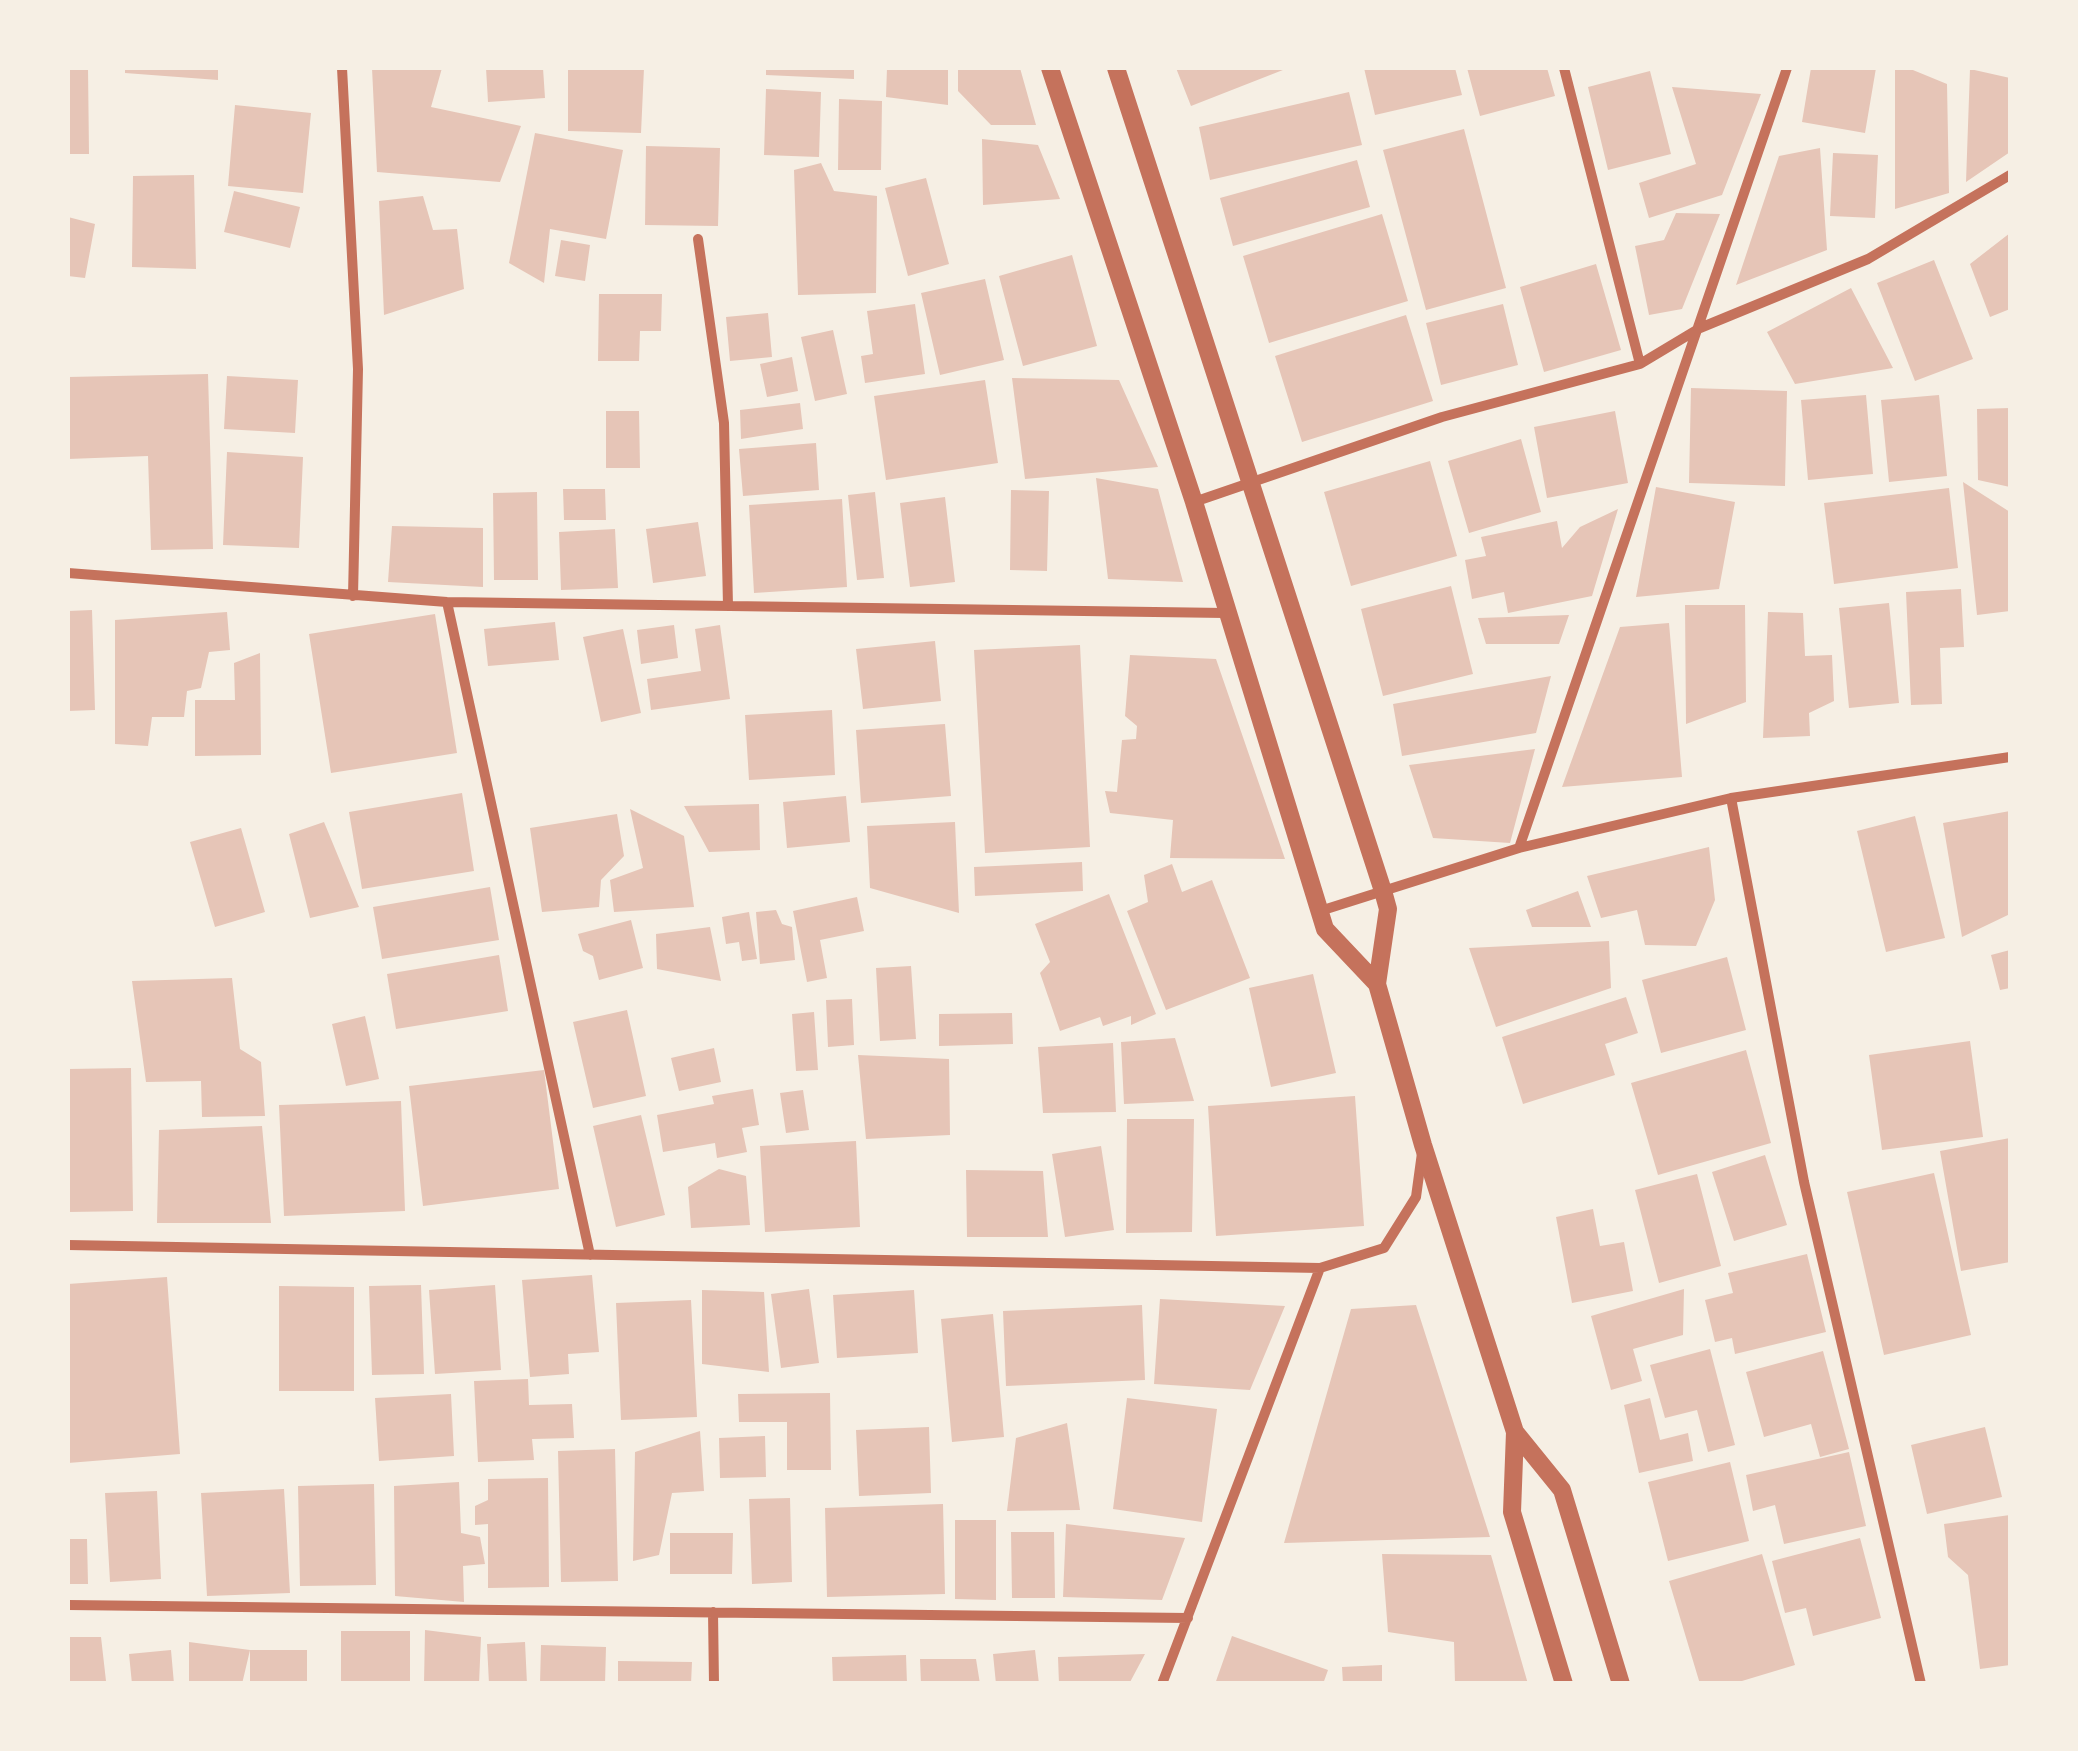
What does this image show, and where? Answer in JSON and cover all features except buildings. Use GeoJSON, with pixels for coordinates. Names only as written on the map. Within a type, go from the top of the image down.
{"type":"FeatureCollection","features":[{"type":"Feature","properties":{"kind":"street"},"geometry":{"type":"LineString","coordinates":[[342,68],[358,369],[353,596]]}},
{"type":"Feature","properties":{"kind":"street"},"geometry":{"type":"LineString","coordinates":[[1050,68],[1194,502],[1325,929],[1377,984]]}},
{"type":"Feature","properties":{"kind":"street"},"geometry":{"type":"LineString","coordinates":[[1116,68],[1388,909],[1377,984],[1423,1146],[1515,1432],[1512,1512],[1564,1684]]}},
{"type":"Feature","properties":{"kind":"street"},"geometry":{"type":"LineString","coordinates":[[1564,68],[1640,364]]}},
{"type":"Feature","properties":{"kind":"street"},"geometry":{"type":"LineString","coordinates":[[1519,848],[1787,68]]}},
{"type":"Feature","properties":{"kind":"street"},"geometry":{"type":"LineString","coordinates":[[1194,502],[1442,417],[1640,364],[1700,328],[1868,259],[2010,175]]}},
{"type":"Feature","properties":{"kind":"street"},"geometry":{"type":"LineString","coordinates":[[698,239],[724,422],[728,606]]}},
{"type":"Feature","properties":{"kind":"street"},"geometry":{"type":"LineString","coordinates":[[68,574],[447,602],[1225,612]]}},
{"type":"Feature","properties":{"kind":"street"},"geometry":{"type":"LineString","coordinates":[[447,602],[590,1254]]}},
{"type":"Feature","properties":{"kind":"street"},"geometry":{"type":"LineString","coordinates":[[1320,911],[1519,848],[1732,798],[2010,757]]}},
{"type":"Feature","properties":{"kind":"street"},"geometry":{"type":"LineString","coordinates":[[1732,798],[1804,1182],[1921,1684]]}},
{"type":"Feature","properties":{"kind":"street"},"geometry":{"type":"LineString","coordinates":[[68,1246],[1320,1268],[1384,1248],[1416,1196],[1423,1146]]}},
{"type":"Feature","properties":{"kind":"street"},"geometry":{"type":"LineString","coordinates":[[1162,1684],[1320,1268]]}},
{"type":"Feature","properties":{"kind":"street"},"geometry":{"type":"LineString","coordinates":[[1515,1432],[1562,1490],[1621,1684]]}},
{"type":"Feature","properties":{"kind":"street"},"geometry":{"type":"LineString","coordinates":[[68,1605],[1188,1618]]}},
{"type":"Feature","properties":{"kind":"street"},"geometry":{"type":"LineString","coordinates":[[713,1612],[714,1684]]}}]}
